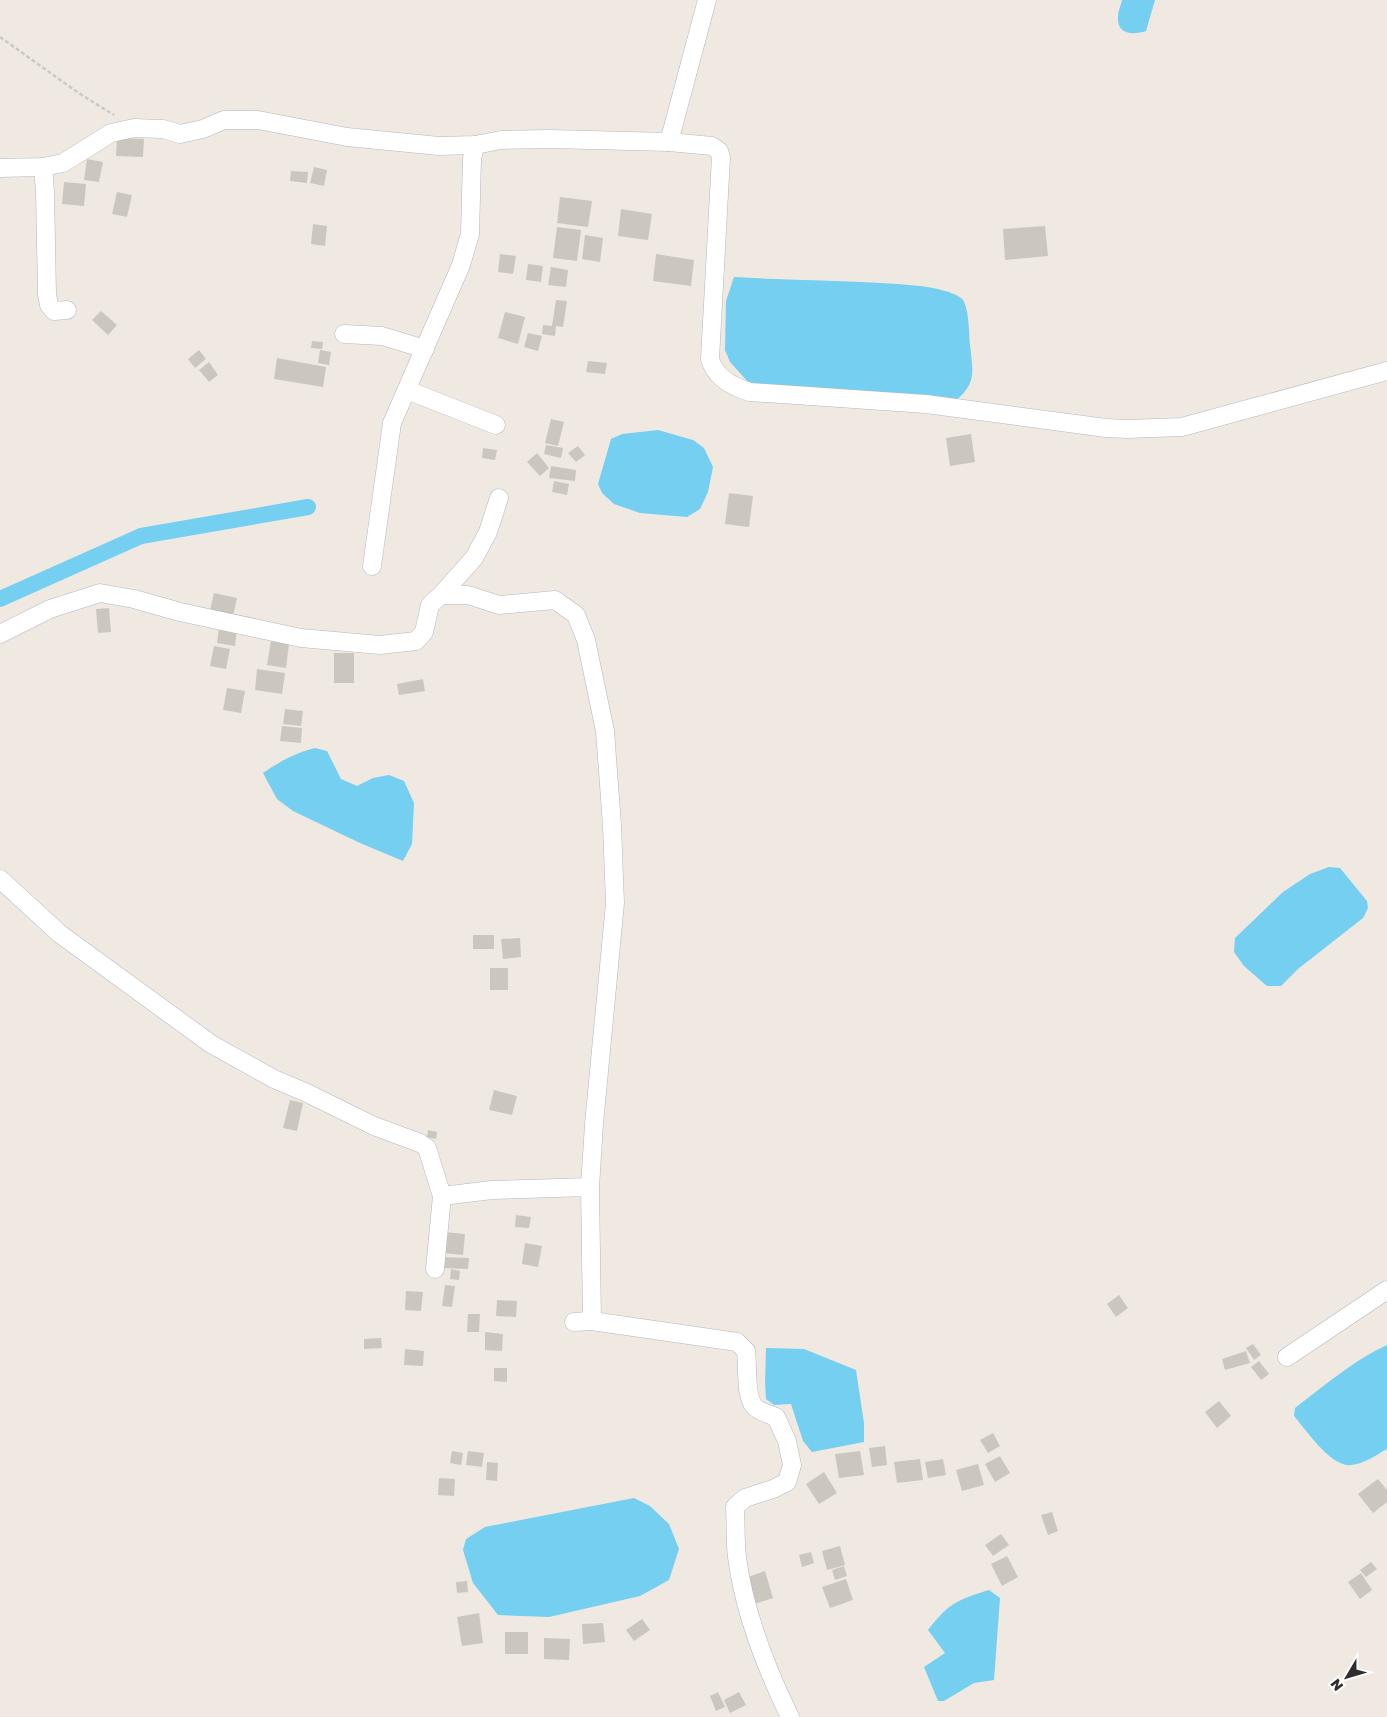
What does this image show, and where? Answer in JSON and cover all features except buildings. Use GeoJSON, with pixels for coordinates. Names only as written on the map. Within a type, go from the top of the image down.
{"type":"FeatureCollection","features":[{"type":"Feature","properties":{"kind":"street"},"geometry":{"type":"LineString","coordinates":[[669,142],[707,0]]}},
{"type":"Feature","properties":{"kind":"street"},"geometry":{"type":"LineString","coordinates":[[0,168],[43,167],[63,163],[111,133],[134,128],[163,129],[180,134],[203,129],[224,120],[258,120],[347,137],[439,146],[475,145],[511,140],[669,142],[712,146],[719,151],[721,157],[710,359],[712,366],[728,382],[750,392],[926,404],[1106,428],[1136,428],[1182,426],[1387,371]]}},
{"type":"Feature","properties":{"kind":"street"},"geometry":{"type":"LineString","coordinates":[[372,566],[392,423],[426,349],[461,265],[470,234],[472,159],[475,145]]}},
{"type":"Feature","properties":{"kind":"street"},"geometry":{"type":"LineString","coordinates":[[43,167],[47,294],[54,311],[67,310]]}},
{"type":"Feature","properties":{"kind":"street"},"geometry":{"type":"LineString","coordinates":[[344,334],[382,336],[426,349]]}},
{"type":"Feature","properties":{"kind":"street"},"geometry":{"type":"LineString","coordinates":[[407,390],[496,424]]}},
{"type":"Feature","properties":{"kind":"street"},"geometry":{"type":"LineString","coordinates":[[0,634],[50,609],[100,593],[134,599],[180,612],[300,638],[380,645],[416,641],[424,632],[430,605],[474,558],[488,532],[498,498]]}},
{"type":"Feature","properties":{"kind":"street"},"geometry":{"type":"LineString","coordinates":[[441,595],[468,595],[499,605],[555,600],[576,615],[586,640],[605,731],[616,903],[594,1124],[590,1187],[592,1321]]}},
{"type":"Feature","properties":{"kind":"street"},"geometry":{"type":"LineString","coordinates":[[0,880],[60,934],[211,1044],[274,1079],[374,1126],[420,1143],[427,1148],[442,1196],[435,1269]]}},
{"type":"Feature","properties":{"kind":"street"},"geometry":{"type":"LineString","coordinates":[[442,1196],[492,1190],[590,1187]]}},
{"type":"Feature","properties":{"kind":"street"},"geometry":{"type":"LineString","coordinates":[[1287,1357],[1387,1290]]}},
{"type":"Feature","properties":{"kind":"street"},"geometry":{"type":"LineString","coordinates":[[574,1322],[592,1321],[737,1342],[746,1351],[750,1399],[759,1410],[776,1417],[786,1441],[792,1465],[787,1482],[773,1489],[745,1498],[735,1507],[737,1557],[746,1602],[773,1681],[790,1717]]}},
{"type":"Feature","properties":{"kind":"path"},"geometry":{"type":"LineString","coordinates":[[0,38],[80,94],[134,128]]}},
{"type":"Feature","properties":{"kind":"water"},"geometry":{"type":"Polygon","coordinates":[[[1122,0],[1155,0],[1146,31],[1131,33],[1120,27],[1118,15],[1122,0]]]}},
{"type":"Feature","properties":{"kind":"water"},"geometry":{"type":"Polygon","coordinates":[[[734,277],[920,286],[943,290],[960,297],[965,304],[968,315],[972,370],[970,383],[967,389],[954,402],[887,399],[749,383],[730,362],[725,350],[726,301],[734,277]]]}},
{"type":"Feature","properties":{"kind":"water"},"geometry":{"type":"Polygon","coordinates":[[[658,430],[693,440],[704,448],[713,467],[708,492],[700,509],[687,517],[640,513],[614,504],[602,493],[598,484],[611,439],[622,434],[658,430]]]}},
{"type":"Feature","properties":{"kind":"water"},"geometry":{"type":"Polygon","coordinates":[[[315,748],[327,751],[341,779],[357,786],[373,778],[389,775],[404,781],[414,803],[412,844],[403,861],[293,811],[277,799],[263,773],[288,758],[315,748]]]}},
{"type":"Feature","properties":{"kind":"water"},"geometry":{"type":"Polygon","coordinates":[[[1329,867],[1340,868],[1367,901],[1368,908],[1363,918],[1298,969],[1281,986],[1267,986],[1244,966],[1234,952],[1235,938],[1283,892],[1310,874],[1329,867]]]}},
{"type":"Feature","properties":{"kind":"water"},"geometry":{"type":"Polygon","coordinates":[[[1387,1345],[1387,1449],[1361,1463],[1351,1465],[1336,1461],[1320,1447],[1294,1416],[1295,1408],[1351,1366],[1387,1345]]]}},
{"type":"Feature","properties":{"kind":"water"},"geometry":{"type":"Polygon","coordinates":[[[766,1348],[804,1349],[856,1370],[864,1423],[864,1442],[812,1452],[803,1441],[791,1404],[774,1405],[766,1399],[766,1348]]]}},
{"type":"Feature","properties":{"kind":"water"},"geometry":{"type":"Polygon","coordinates":[[[634,1498],[650,1506],[669,1524],[679,1549],[669,1580],[640,1596],[549,1617],[498,1615],[473,1583],[463,1550],[466,1539],[485,1527],[634,1498]]]}},
{"type":"Feature","properties":{"kind":"water"},"geometry":{"type":"Polygon","coordinates":[[[989,1590],[1000,1598],[994,1680],[974,1683],[944,1701],[938,1701],[924,1667],[945,1653],[928,1630],[954,1604],[989,1590]]]}},
{"type":"Feature","properties":{"kind":"waterway"},"geometry":{"type":"LineString","coordinates":[[0,599],[141,536],[308,507]]}}]}
